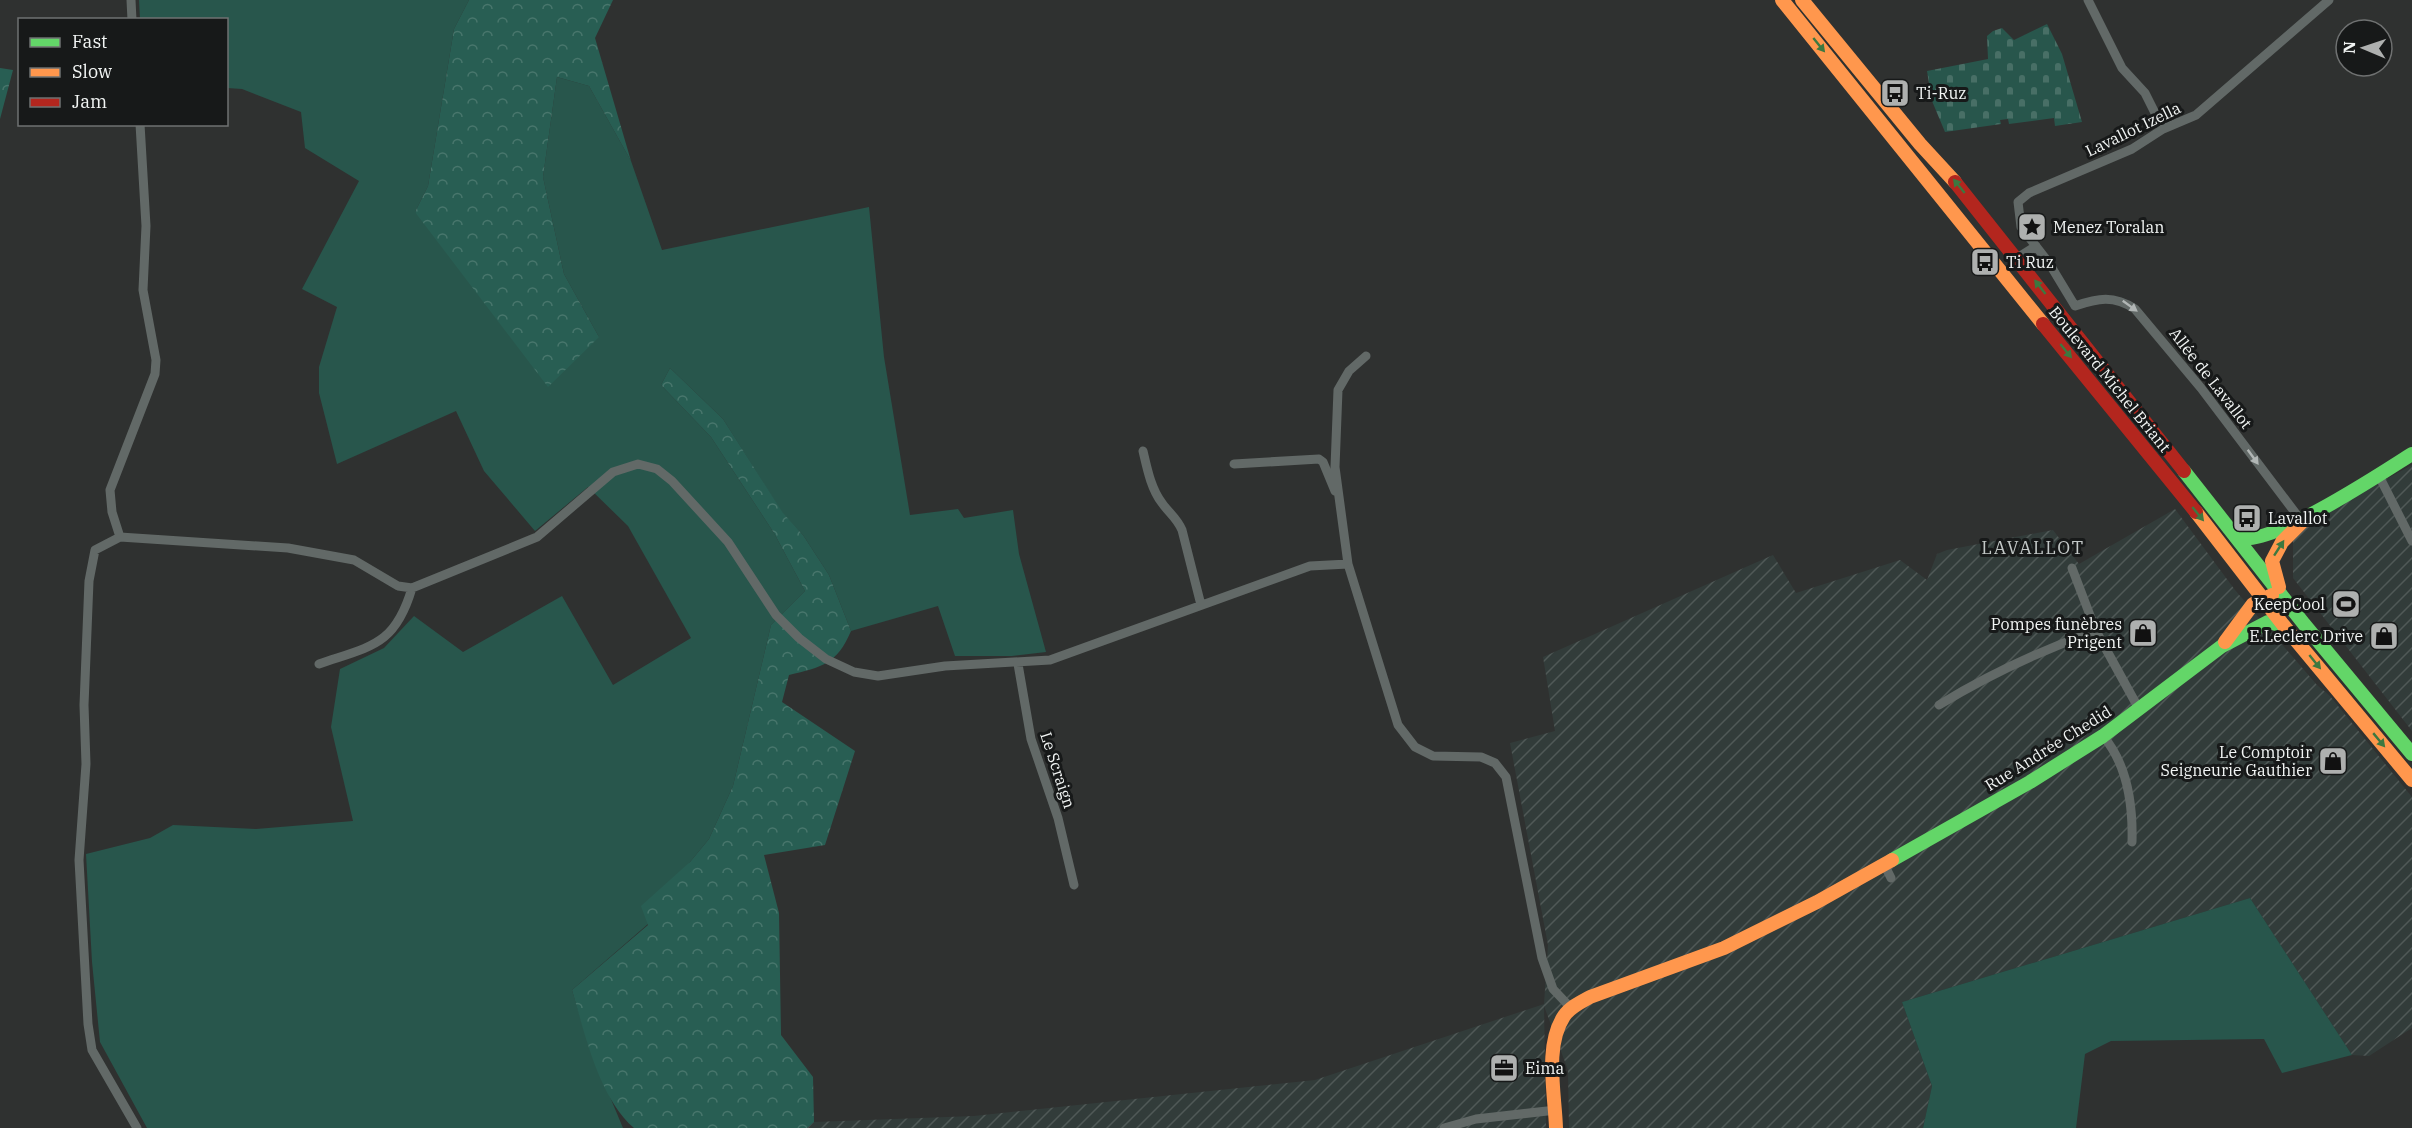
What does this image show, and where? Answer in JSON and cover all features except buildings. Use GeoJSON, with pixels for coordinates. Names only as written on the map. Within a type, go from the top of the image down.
{"type":"FeatureCollection","features":[{"type":"Feature","properties":{"kind":"main road","name":"Boulevard Michel Briant"},"geometry":{"type":"LineString","coordinates":[[1782,0],[2247,578]]}},
{"type":"Feature","properties":{"kind":"main road","name":"Boulevard Michel Briant"},"geometry":{"type":"LineString","coordinates":[[1802,0],[1920,144],[1944,167],[2249,554],[2412,754]]}},
{"type":"Feature","properties":{"kind":"main road"},"geometry":{"type":"LineString","coordinates":[[2031,307],[2065,319]]}},
{"type":"Feature","properties":{"kind":"main road"},"geometry":{"type":"LineString","coordinates":[[2238,540],[2255,540],[2305,517],[2412,454]]}},
{"type":"Feature","properties":{"kind":"main road"},"geometry":{"type":"LineString","coordinates":[[2265,609],[2280,591],[2272,561],[2282,542],[2305,517]]}},
{"type":"Feature","properties":{"kind":"main road"},"geometry":{"type":"LineString","coordinates":[[2255,540],[2249,554],[2247,578],[2265,609],[2284,626],[2412,780]]}},
{"type":"Feature","properties":{"kind":"main road","name":"Rue Andrée Chedid"},"geometry":{"type":"LineString","coordinates":[[1570,1008],[1590,997],[1669,969],[1767,928],[2030,782],[2103,736],[2222,646],[2265,609]]}},
{"type":"Feature","properties":{"kind":"main road","name":"Rue Andrée Chedid"},"geometry":{"type":"LineString","coordinates":[[2222,646],[2265,609]]}},
{"type":"Feature","properties":{"kind":"main road"},"geometry":{"type":"LineString","coordinates":[[1556,1128],[1556,1041],[1562,1019],[1570,1008]]}},
{"type":"Feature","properties":{"kind":"street"},"geometry":{"type":"LineString","coordinates":[[131,0],[132,18]]}},
{"type":"Feature","properties":{"kind":"street"},"geometry":{"type":"LineString","coordinates":[[2088,0],[2122,68],[2145,93],[2163,129]]}},
{"type":"Feature","properties":{"kind":"street","name":"Lavallot Izella"},"geometry":{"type":"LineString","coordinates":[[2075,306],[2021,227],[2018,202],[2030,193],[2132,149],[2163,129],[2196,115],[2329,0]]}},
{"type":"Feature","properties":{"kind":"street"},"geometry":{"type":"LineString","coordinates":[[120,537],[112,512],[110,490],[155,374],[156,360],[144,308],[146,226],[140,126]]}},
{"type":"Feature","properties":{"kind":"street"},"geometry":{"type":"LineString","coordinates":[[2017,258],[2036,246]]}},
{"type":"Feature","properties":{"kind":"street","name":"Allée de Lavallot"},"geometry":{"type":"LineString","coordinates":[[2075,306],[2098,298],[2121,300],[2135,309],[2305,517]]}},
{"type":"Feature","properties":{"kind":"street"},"geometry":{"type":"LineString","coordinates":[[2065,319],[2075,306]]}},
{"type":"Feature","properties":{"kind":"street"},"geometry":{"type":"LineString","coordinates":[[1366,356],[1350,371],[1338,390],[1335,466],[1348,564],[1398,725],[1415,747],[1433,756],[1480,758],[1495,763],[1506,777],[1542,958],[1552,989],[1570,1008]]}},
{"type":"Feature","properties":{"kind":"street"},"geometry":{"type":"LineString","coordinates":[[1143,452],[1147,472],[1161,501],[1177,518],[1182,530],[1201,605]]}},
{"type":"Feature","properties":{"kind":"street"},"geometry":{"type":"LineString","coordinates":[[1234,464],[1319,459],[1323,462],[1340,498]]}},
{"type":"Feature","properties":{"kind":"street"},"geometry":{"type":"LineString","coordinates":[[137,1128],[92,1050],[88,1024],[79,860],[86,764],[84,705],[89,581],[95,550],[120,537],[288,548],[354,560],[398,586],[412,588],[537,537],[613,472],[638,464],[657,469],[672,481],[728,542],[776,615],[826,659],[854,672],[878,676],[945,666],[1050,660],[1310,566],[1348,564]]}},
{"type":"Feature","properties":{"kind":"street"},"geometry":{"type":"LineString","coordinates":[[2378,474],[2412,542]]}},
{"type":"Feature","properties":{"kind":"street"},"geometry":{"type":"LineString","coordinates":[[2073,568],[2096,631],[2139,709]]}},
{"type":"Feature","properties":{"kind":"street"},"geometry":{"type":"LineString","coordinates":[[320,664],[380,643],[405,612],[412,588]]}},
{"type":"Feature","properties":{"kind":"street"},"geometry":{"type":"LineString","coordinates":[[1939,705],[1963,690],[2058,645],[2096,631]]}},
{"type":"Feature","properties":{"kind":"street","name":"Le Scraign"},"geometry":{"type":"LineString","coordinates":[[1018,663],[1031,739],[1058,818],[1074,885]]}},
{"type":"Feature","properties":{"kind":"street"},"geometry":{"type":"LineString","coordinates":[[2103,736],[2113,748],[2123,774],[2132,824],[2132,842]]}},
{"type":"Feature","properties":{"kind":"street"},"geometry":{"type":"LineString","coordinates":[[1884,864],[1891,878]]}},
{"type":"Feature","properties":{"kind":"street"},"geometry":{"type":"LineString","coordinates":[[1444,1128],[1476,1119],[1556,1110]]}},
{"type":"Feature","properties":{"kind":"shaded area"},"geometry":{"type":"Polygon","coordinates":[[[2412,465],[2412,731],[2293,578],[2293,537],[2316,518],[2412,465]]]}},
{"type":"Feature","properties":{"kind":"shaded area"},"geometry":{"type":"Polygon","coordinates":[[[2175,509],[2235,590],[2317,685],[2330,696],[2412,797],[2412,1028],[2369,1056],[2352,1055],[2250,898],[1902,1002],[1932,1086],[1923,1128],[1569,1128],[1568,1070],[1544,1006],[1546,1128],[807,1128],[814,1122],[974,1116],[1315,1080],[1544,1004],[1548,945],[1510,743],[1555,731],[1543,657],[1773,555],[1796,593],[1900,560],[1927,580],[1937,554],[1947,550],[2053,530],[2079,564],[2175,509]]]}},
{"type":"Feature","properties":{"kind":"green space"},"geometry":{"type":"Polygon","coordinates":[[[139,0],[469,0],[454,29],[428,186],[415,212],[599,337],[564,274],[543,177],[557,77],[589,86],[631,161],[662,250],[869,207],[884,357],[910,515],[958,509],[964,518],[1013,510],[1019,554],[1046,652],[1012,656],[955,656],[938,606],[851,631],[829,575],[803,535],[783,514],[723,419],[670,368],[661,385],[711,437],[774,533],[805,591],[771,625],[733,786],[709,839],[690,862],[648,924],[572,990],[590,1049],[623,1128],[147,1128],[100,1042],[92,962],[86,854],[150,838],[173,825],[256,829],[353,821],[331,727],[340,669],[384,648],[414,616],[463,652],[562,596],[613,685],[691,638],[628,526],[588,487],[535,531],[484,471],[456,411],[337,464],[319,393],[319,367],[337,307],[302,289],[359,181],[305,148],[301,112],[242,89],[228,88],[228,18],[140,18],[139,0]]]}},
{"type":"Feature","properties":{"kind":"green space"},"geometry":{"type":"Polygon","coordinates":[[[469,0],[613,0],[595,38],[631,161],[589,86],[557,77],[543,177],[564,274],[599,337],[548,387],[415,212],[428,186],[454,29],[469,0]]]}},
{"type":"Feature","properties":{"kind":"green space"},"geometry":{"type":"Polygon","coordinates":[[[2047,24],[2062,54],[2082,122],[2055,126],[2054,118],[2009,124],[2008,119],[2000,120],[2001,124],[1945,132],[1932,101],[1927,71],[1988,59],[1987,36],[1993,31],[2002,28],[2014,40],[2047,24]]]}},
{"type":"Feature","properties":{"kind":"green space"},"geometry":{"type":"Polygon","coordinates":[[[0,68],[13,70],[0,119],[0,68]]]}},
{"type":"Feature","properties":{"kind":"green space"},"geometry":{"type":"Polygon","coordinates":[[[670,368],[723,419],[783,513],[803,535],[829,575],[851,631],[840,651],[827,662],[789,675],[782,702],[855,751],[825,845],[764,855],[779,913],[781,1035],[813,1077],[814,1122],[807,1128],[634,1128],[611,1100],[602,1083],[572,990],[648,925],[641,906],[690,862],[709,839],[733,786],[771,625],[805,591],[774,533],[711,437],[661,385],[670,368]]]}},
{"type":"Feature","properties":{"kind":"green space"},"geometry":{"type":"Polygon","coordinates":[[[2250,898],[2352,1055],[2282,1073],[2264,1039],[2111,1041],[2085,1054],[2076,1128],[1923,1128],[1932,1086],[1902,1002],[2250,898]]]}},
{"type":"Feature","properties":{"kind":"traffic: fast"},"geometry":{"type":"LineString","coordinates":[[2236,537],[2251,538],[2297,522],[2412,454]]}},
{"type":"Feature","properties":{"kind":"traffic: fast"},"geometry":{"type":"LineString","coordinates":[[2184,471],[2304,624],[2412,754]]}},
{"type":"Feature","properties":{"kind":"traffic: fast"},"geometry":{"type":"LineString","coordinates":[[1892,860],[2030,782],[2103,736],[2222,646],[2268,622],[2284,626]]}},
{"type":"Feature","properties":{"kind":"traffic: slow"},"geometry":{"type":"LineString","coordinates":[[1782,0],[2043,324]]}},
{"type":"Feature","properties":{"kind":"traffic: slow"},"geometry":{"type":"LineString","coordinates":[[1802,0],[1920,144],[1955,182]]}},
{"type":"Feature","properties":{"kind":"traffic: slow"},"geometry":{"type":"LineString","coordinates":[[2196,512],[2284,626],[2412,780]]}},
{"type":"Feature","properties":{"kind":"traffic: slow"},"geometry":{"type":"LineString","coordinates":[[2279,587],[2272,561],[2282,542],[2304,520]]}},
{"type":"Feature","properties":{"kind":"traffic: slow"},"geometry":{"type":"LineString","coordinates":[[2225,642],[2253,604],[2272,595]]}},
{"type":"Feature","properties":{"kind":"traffic: slow"},"geometry":{"type":"LineString","coordinates":[[1556,1128],[1552,1056],[1558,1028],[1572,1007],[1590,997],[1724,948],[1817,902],[1892,860]]}},
{"type":"Feature","properties":{"kind":"traffic: jam"},"geometry":{"type":"LineString","coordinates":[[1955,182],[2184,471]]}},
{"type":"Feature","properties":{"kind":"traffic: jam"},"geometry":{"type":"LineString","coordinates":[[2043,324],[2196,512]]}},
{"type":"Feature","properties":{"kind":"place","name":"Ti-Ruz"},"geometry":{"type":"Point","coordinates":[1895,93]}},
{"type":"Feature","properties":{"kind":"place","name":"Menez Toralan"},"geometry":{"type":"Point","coordinates":[2032,227]}},
{"type":"Feature","properties":{"kind":"place","name":"Ti Ruz"},"geometry":{"type":"Point","coordinates":[1985,262]}},
{"type":"Feature","properties":{"kind":"place","name":"Lavallot"},"geometry":{"type":"Point","coordinates":[2247,518]}},
{"type":"Feature","properties":{"kind":"place","name":"KeepCool"},"geometry":{"type":"Point","coordinates":[2346,604]}},
{"type":"Feature","properties":{"kind":"place","name":"Pompes funèbres Prigent"},"geometry":{"type":"Point","coordinates":[2143,633]}},
{"type":"Feature","properties":{"kind":"place","name":"E.Leclerc Drive"},"geometry":{"type":"Point","coordinates":[2384,636]}},
{"type":"Feature","properties":{"kind":"place","name":"Le Comptoir Seigneurie Gauthier"},"geometry":{"type":"Point","coordinates":[2333,761]}},
{"type":"Feature","properties":{"kind":"place","name":"Eima"},"geometry":{"type":"Point","coordinates":[1504,1068]}},
{"type":"Feature","properties":{"kind":"district","name":"LAVALLOT"},"geometry":{"type":"Point","coordinates":[2033,548]}}]}
